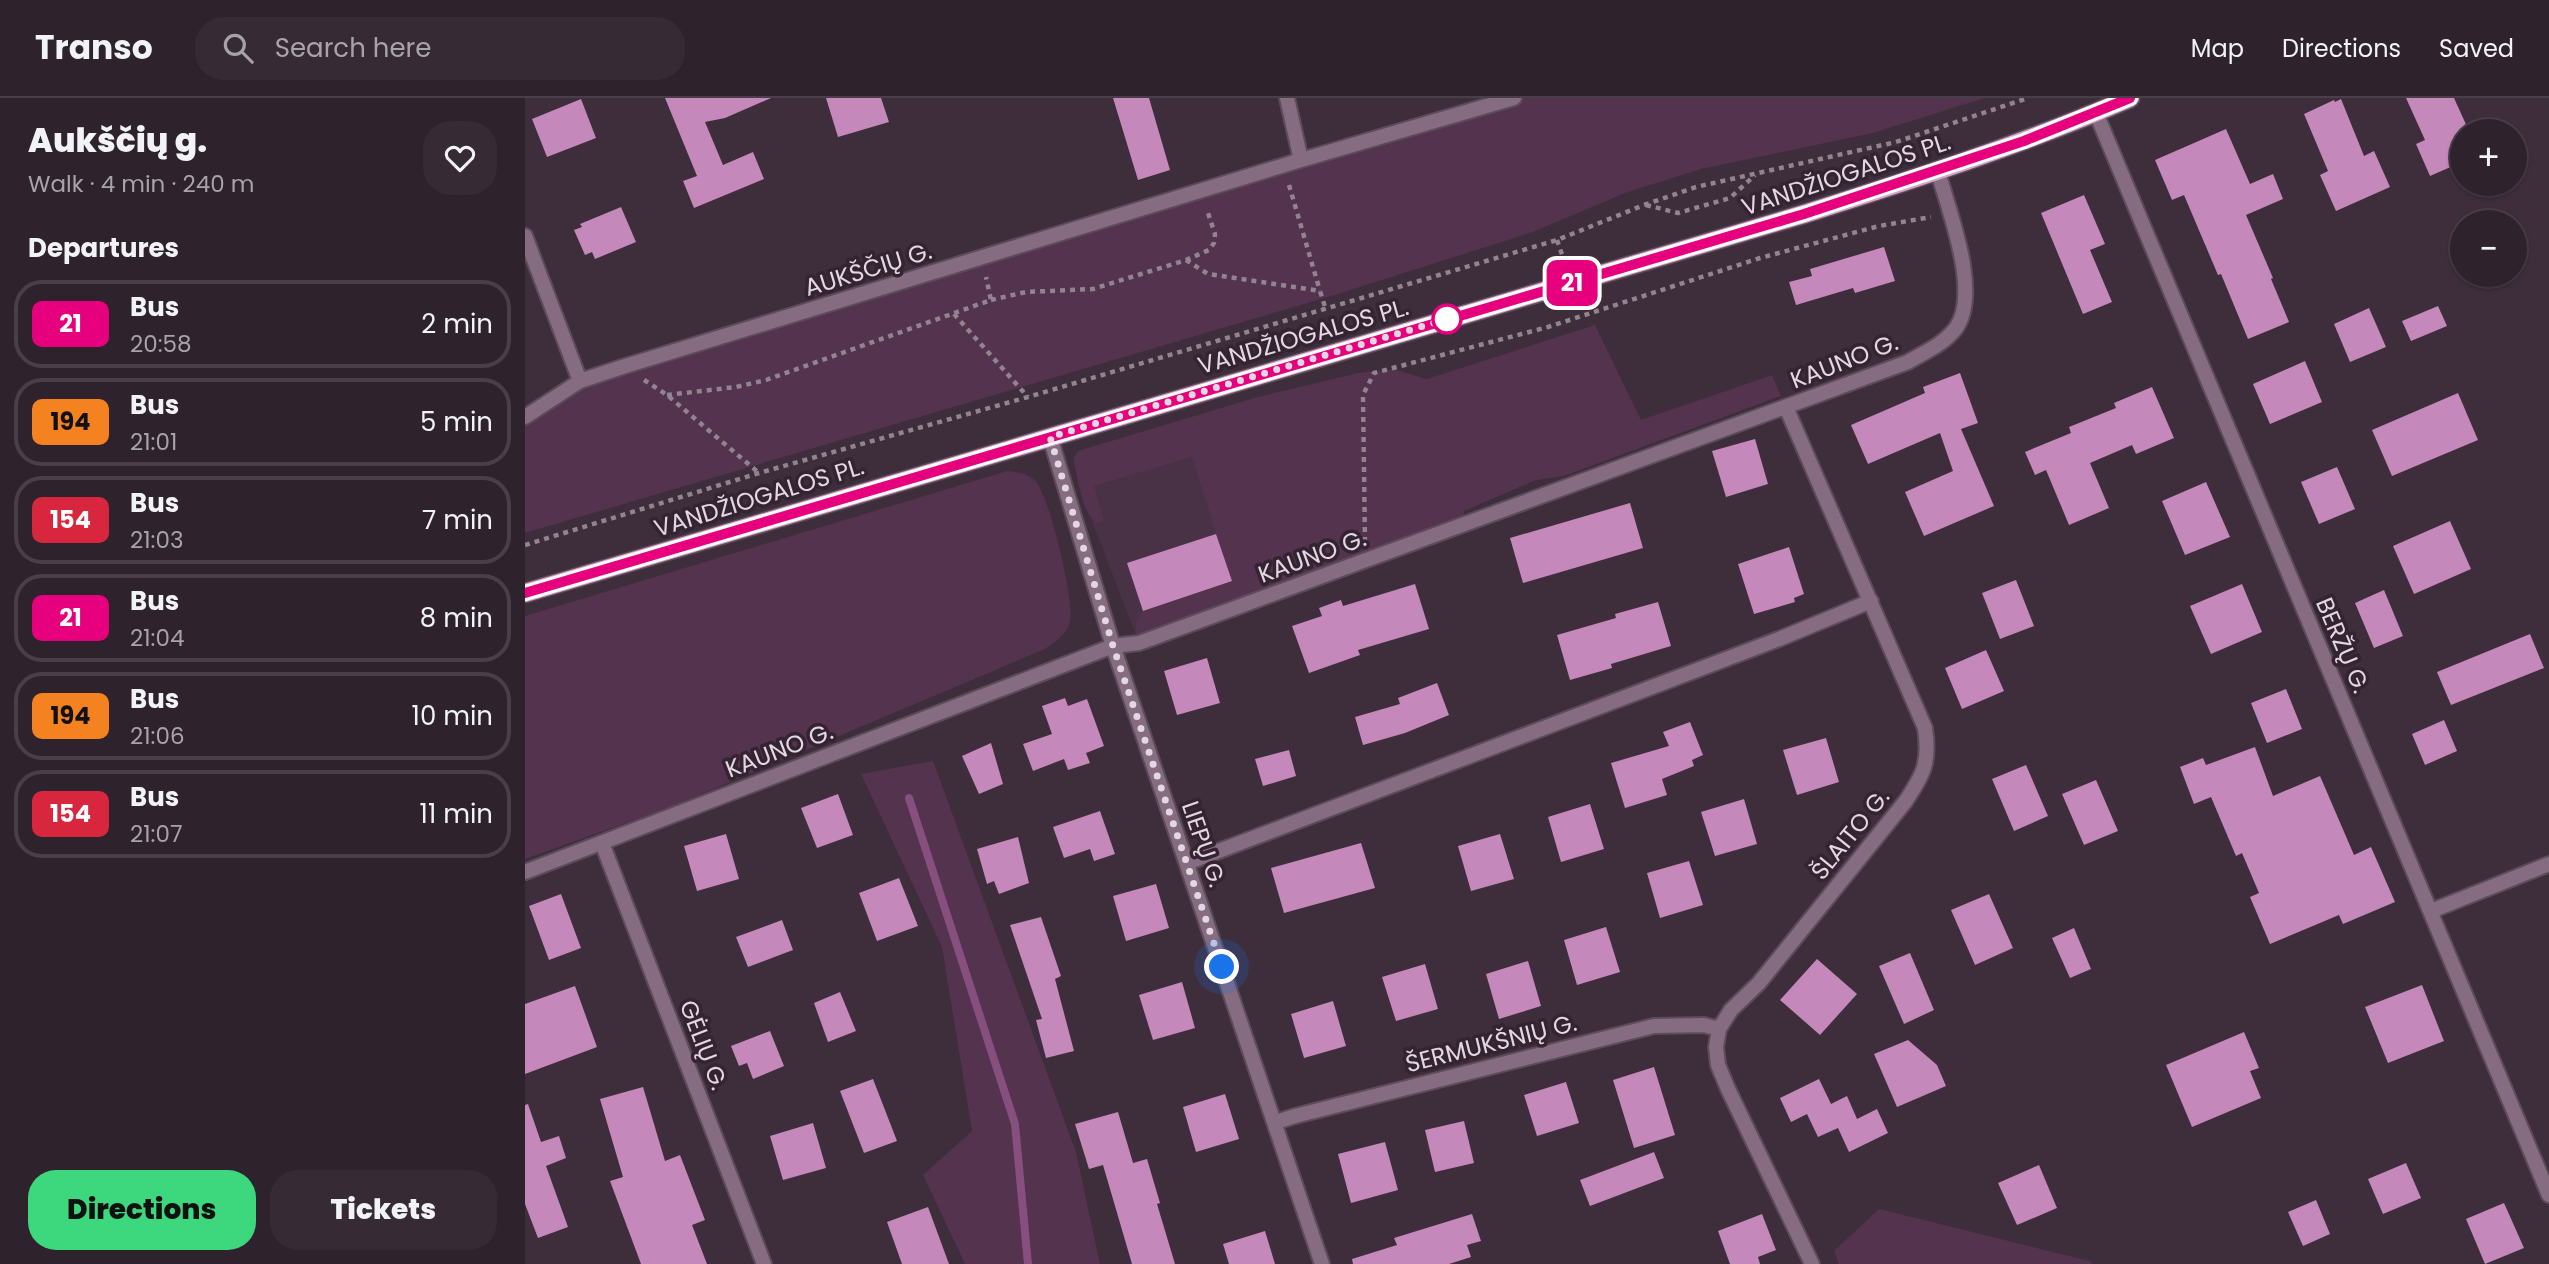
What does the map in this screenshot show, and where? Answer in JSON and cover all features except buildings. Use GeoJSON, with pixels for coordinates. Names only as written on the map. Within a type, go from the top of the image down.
{"type":"FeatureCollection","features":[{"type":"Feature","properties":{"kind":"main road","name":"VANDŽIOGALOS PL."},"geometry":{"type":"LineString","coordinates":[[525,593],[1804,214],[1938,172],[2130,98]]}},
{"type":"Feature","properties":{"kind":"street"},"geometry":{"type":"LineString","coordinates":[[1287,98],[1301,160]]}},
{"type":"Feature","properties":{"kind":"street","name":"AUKŠČIŲ G."},"geometry":{"type":"LineString","coordinates":[[525,417],[580,381],[622,367],[1284,165],[1514,98]]}},
{"type":"Feature","properties":{"kind":"street","name":"BERŽŲ G."},"geometry":{"type":"LineString","coordinates":[[2096,113],[2549,1195]]}},
{"type":"Feature","properties":{"kind":"street","name":"KAUNO G."},"geometry":{"type":"LineString","coordinates":[[525,872],[1113,646],[1139,643],[1908,362],[1941,343],[1956,328],[1963,315],[1966,297],[1965,277],[1938,172]]}},
{"type":"Feature","properties":{"kind":"street"},"geometry":{"type":"LineString","coordinates":[[525,236],[580,381]]}},
{"type":"Feature","properties":{"kind":"street","name":"ŠLAITO G."},"geometry":{"type":"LineString","coordinates":[[1719,1030],[1731,1010],[1759,983],[1905,802],[1921,779],[1927,761],[1925,728],[1786,407]]}},
{"type":"Feature","properties":{"kind":"street","name":"LIEPŲ G."},"geometry":{"type":"LineString","coordinates":[[1050,437],[1113,646],[1322,1264]]}},
{"type":"Feature","properties":{"kind":"street"},"geometry":{"type":"LineString","coordinates":[[1187,863],[1779,639],[1871,601]]}},
{"type":"Feature","properties":{"kind":"street","name":"GĖLIŲ G."},"geometry":{"type":"LineString","coordinates":[[602,843],[764,1264]]}},
{"type":"Feature","properties":{"kind":"street"},"geometry":{"type":"LineString","coordinates":[[2431,911],[2549,864]]}},
{"type":"Feature","properties":{"kind":"street","name":"ŠERMUKŠNIŲ G."},"geometry":{"type":"LineString","coordinates":[[1276,1122],[1654,1026],[1704,1025],[1719,1030]]}},
{"type":"Feature","properties":{"kind":"street"},"geometry":{"type":"LineString","coordinates":[[1719,1030],[1716,1047],[1723,1077],[1812,1264]]}},
{"type":"Feature","properties":{"kind":"path"},"geometry":{"type":"LineString","coordinates":[[525,545],[759,473],[1028,397],[1557,240],[1696,187],[1896,142],[2028,98]]}},
{"type":"Feature","properties":{"kind":"path"},"geometry":{"type":"LineString","coordinates":[[1284,165],[1325,310]]}},
{"type":"Feature","properties":{"kind":"path"},"geometry":{"type":"LineString","coordinates":[[1644,205],[1678,213],[1730,198],[1756,174]]}},
{"type":"Feature","properties":{"kind":"path"},"geometry":{"type":"LineString","coordinates":[[667,395],[736,387],[766,380],[991,300],[1027,292],[1093,289],[1186,260],[1209,250],[1214,243],[1215,234],[1201,191]]}},
{"type":"Feature","properties":{"kind":"path"},"geometry":{"type":"LineString","coordinates":[[1365,560],[1363,395],[1374,373],[1548,327],[1760,258],[1879,226],[1949,213]]}},
{"type":"Feature","properties":{"kind":"path"},"geometry":{"type":"LineString","coordinates":[[981,258],[991,300]]}},
{"type":"Feature","properties":{"kind":"path"},"geometry":{"type":"LineString","coordinates":[[1186,260],[1208,274],[1320,291]]}},
{"type":"Feature","properties":{"kind":"path"},"geometry":{"type":"LineString","coordinates":[[954,314],[1028,397]]}},
{"type":"Feature","properties":{"kind":"path"},"geometry":{"type":"LineString","coordinates":[[622,367],[667,395],[759,473]]}},
{"type":"Feature","properties":{"kind":"shaded area"},"geometry":{"type":"Polygon","coordinates":[[[1514,98],[1985,98],[1873,133],[1701,169],[1625,193],[1533,232],[1338,294],[525,533],[525,417],[580,381],[1514,98]]]}},
{"type":"Feature","properties":{"kind":"shaded area"},"geometry":{"type":"Polygon","coordinates":[[[1595,325],[1641,420],[1772,375],[1781,396],[1564,476],[1536,480],[1464,511],[1464,524],[1139,643],[1136,626],[1143,611],[1231,581],[1192,457],[1094,486],[1104,520],[1098,524],[1088,513],[1082,497],[1074,464],[1078,451],[1258,397],[1358,373],[1393,369],[1427,379],[1595,325]]]}},
{"type":"Feature","properties":{"kind":"shaded area"},"geometry":{"type":"Polygon","coordinates":[[[1258,397],[1343,543],[1139,643],[1084,500],[1074,458],[1078,451],[1258,397]]]}},
{"type":"Feature","properties":{"kind":"shaded area"},"geometry":{"type":"Polygon","coordinates":[[[1007,471],[1026,475],[1036,482],[1054,528],[1071,611],[1068,627],[1057,640],[1045,649],[671,807],[525,859],[525,616],[1007,471]]]}},
{"type":"Feature","properties":{"kind":"shaded area"},"geometry":{"type":"Polygon","coordinates":[[[933,761],[1076,1152],[1100,1264],[965,1264],[923,1175],[972,1131],[942,947],[861,774],[933,761]]]}},
{"type":"Feature","properties":{"kind":"shaded area"},"geometry":{"type":"Polygon","coordinates":[[[1879,1209],[2090,1261],[2092,1264],[1839,1264],[1834,1251],[1879,1209]]]}},
{"type":"Feature","properties":{"kind":"waterway"},"geometry":{"type":"LineString","coordinates":[[909,798],[1015,1124],[1028,1264]]}},
{"type":"Feature","properties":{"kind":"bus line","name":"21"},"geometry":{"type":"LineString","coordinates":[[525,593],[1804,214],[1938,172],[2130,98]]}},
{"type":"Feature","properties":{"kind":"route"},"geometry":{"type":"LineString","coordinates":[[1222,967],[1113,646],[1050,437],[1447,319]]}}]}
